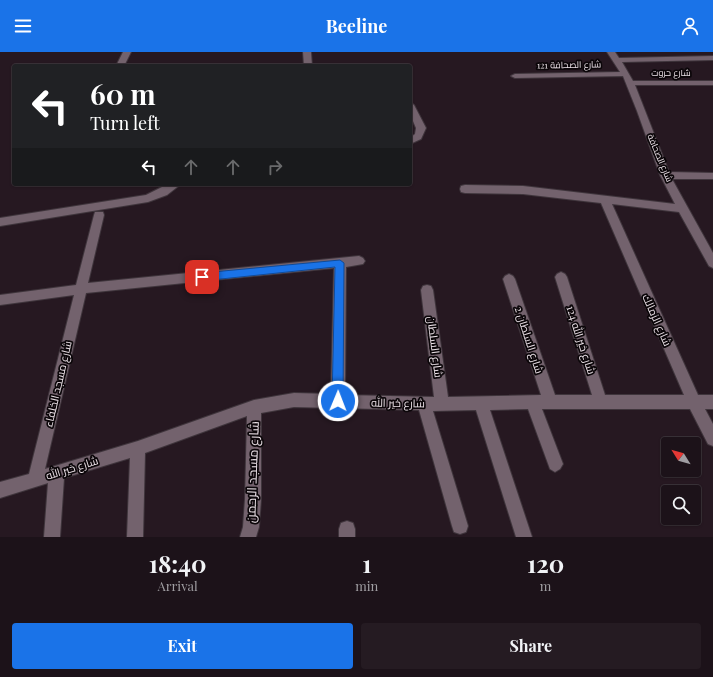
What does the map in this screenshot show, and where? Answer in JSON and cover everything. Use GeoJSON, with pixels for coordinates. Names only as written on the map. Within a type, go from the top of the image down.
{"type":"FeatureCollection","features":[{"type":"Feature","properties":{"kind":"street"},"geometry":{"type":"LineString","coordinates":[[121,64],[127,52]]}},
{"type":"Feature","properties":{"kind":"street"},"geometry":{"type":"LineString","coordinates":[[307,52],[308,64]]}},
{"type":"Feature","properties":{"kind":"street","name":"شارع الصحافة"},"geometry":{"type":"LineString","coordinates":[[611,52],[618,60],[630,83],[665,175],[713,263]]}},
{"type":"Feature","properties":{"kind":"street"},"geometry":{"type":"LineString","coordinates":[[618,60],[713,58]]}},
{"type":"Feature","properties":{"kind":"street","name":"شارع الصحافة 121"},"geometry":{"type":"LineString","coordinates":[[515,76],[624,74]]}},
{"type":"Feature","properties":{"kind":"street","name":"شارع حروت"},"geometry":{"type":"LineString","coordinates":[[630,83],[713,83]]}},
{"type":"Feature","properties":{"kind":"street"},"geometry":{"type":"LineString","coordinates":[[412,109],[421,128],[421,132],[412,140]]}},
{"type":"Feature","properties":{"kind":"street"},"geometry":{"type":"LineString","coordinates":[[665,175],[713,176]]}},
{"type":"Feature","properties":{"kind":"street"},"geometry":{"type":"LineString","coordinates":[[0,222],[148,198],[173,186]]}},
{"type":"Feature","properties":{"kind":"street"},"geometry":{"type":"LineString","coordinates":[[465,189],[523,190],[683,209]]}},
{"type":"Feature","properties":{"kind":"street","name":"شارع الزمالك"},"geometry":{"type":"LineString","coordinates":[[604,200],[694,402],[713,439]]}},
{"type":"Feature","properties":{"kind":"street","name":"شارع مسجد الخلفاء"},"geometry":{"type":"LineString","coordinates":[[35,479],[99,215]]}},
{"type":"Feature","properties":{"kind":"street"},"geometry":{"type":"LineString","coordinates":[[0,300],[80,289],[359,261]]}},
{"type":"Feature","properties":{"kind":"street"},"geometry":{"type":"LineString","coordinates":[[338,401],[340,263]]}},
{"type":"Feature","properties":{"kind":"street","name":"شارع خير الله 124"},"geometry":{"type":"LineString","coordinates":[[561,277],[601,403]]}},
{"type":"Feature","properties":{"kind":"street","name":"شارع السلطان 2"},"geometry":{"type":"LineString","coordinates":[[509,279],[550,402]]}},
{"type":"Feature","properties":{"kind":"street","name":"شارع السلطان"},"geometry":{"type":"LineString","coordinates":[[428,290],[442,404]]}},
{"type":"Feature","properties":{"kind":"street","name":"شارع خير الله"},"geometry":{"type":"LineString","coordinates":[[0,490],[138,448],[254,407],[294,400],[442,404],[532,402],[713,402]]}},
{"type":"Feature","properties":{"kind":"street"},"geometry":{"type":"LineString","coordinates":[[532,402],[555,464]]}},
{"type":"Feature","properties":{"kind":"street"},"geometry":{"type":"LineString","coordinates":[[424,403],[460,526]]}},
{"type":"Feature","properties":{"kind":"street"},"geometry":{"type":"LineString","coordinates":[[481,403],[514,501],[524,537]]}},
{"type":"Feature","properties":{"kind":"street","name":"شارع مسجد الرحمن"},"geometry":{"type":"LineString","coordinates":[[248,537],[251,527],[253,507],[254,407]]}},
{"type":"Feature","properties":{"kind":"street"},"geometry":{"type":"LineString","coordinates":[[134,537],[138,448]]}},
{"type":"Feature","properties":{"kind":"street"},"geometry":{"type":"LineString","coordinates":[[52,537],[57,472]]}},
{"type":"Feature","properties":{"kind":"route"},"geometry":{"type":"LineString","coordinates":[[202,277],[340,263],[338,401]]}}]}
